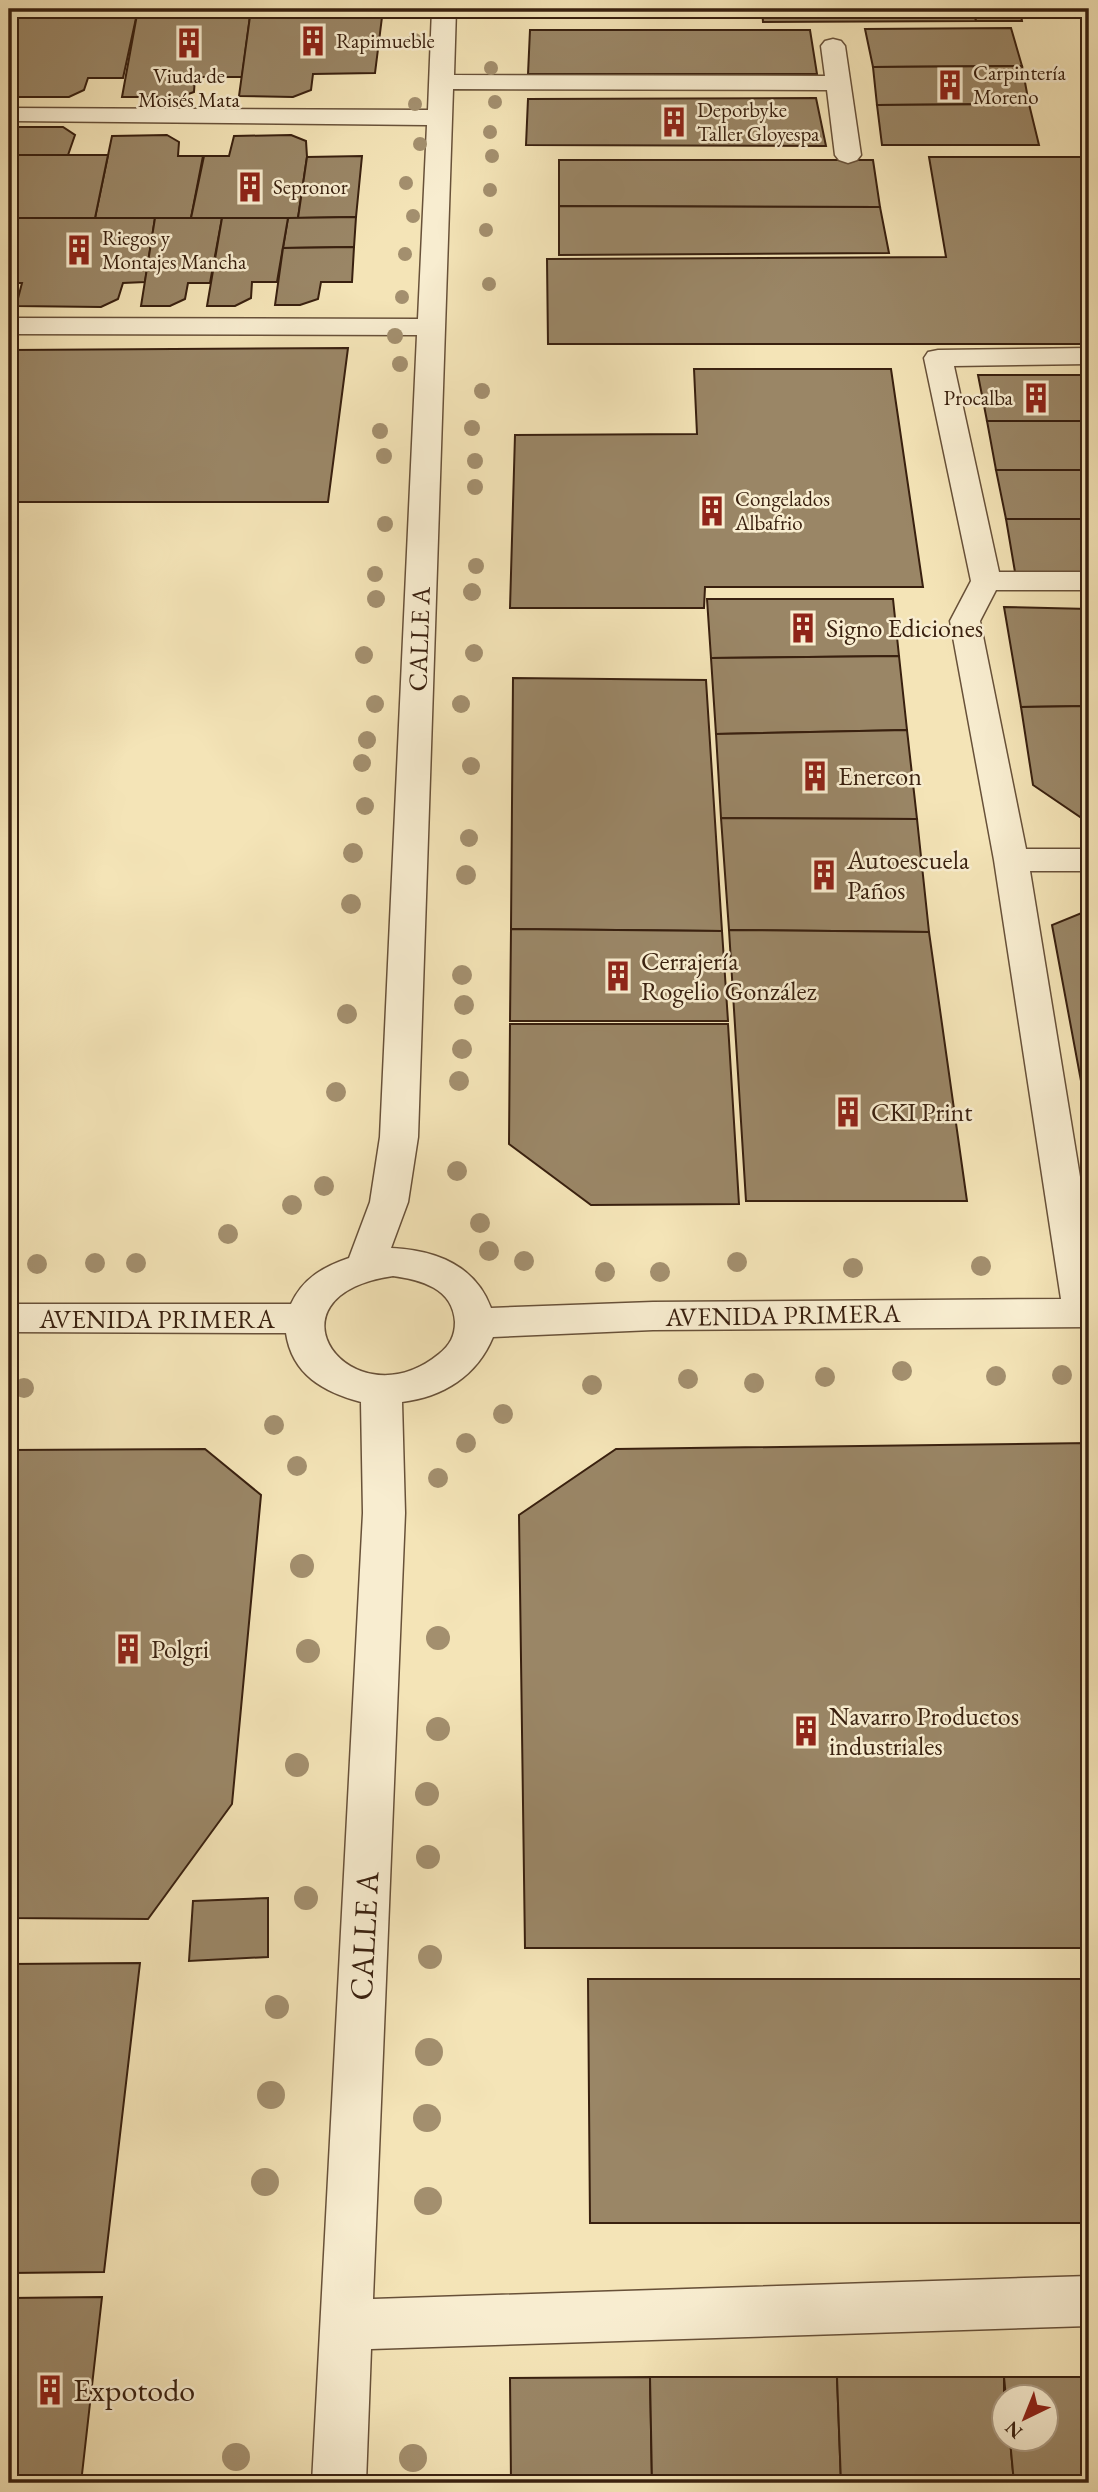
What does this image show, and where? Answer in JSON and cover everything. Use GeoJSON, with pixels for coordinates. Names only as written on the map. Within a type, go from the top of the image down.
{"type":"FeatureCollection","features":[{"type":"Feature","properties":{"kind":"street","name":"CALLE A"},"geometry":{"type":"LineString","coordinates":[[366,1265],[389,1202],[399,1137],[444,9]]}},
{"type":"Feature","properties":{"kind":"street"},"geometry":{"type":"LineString","coordinates":[[833,46],[848,155]]}},
{"type":"Feature","properties":{"kind":"street"},"geometry":{"type":"LineString","coordinates":[[441,82],[839,83]]}},
{"type":"Feature","properties":{"kind":"street"},"geometry":{"type":"LineString","coordinates":[[13,114],[441,118]]}},
{"type":"Feature","properties":{"kind":"street"},"geometry":{"type":"LineString","coordinates":[[9,326],[432,327]]}},
{"type":"Feature","properties":{"kind":"street"},"geometry":{"type":"LineString","coordinates":[[1086,1312],[1011,860],[965,621],[986,581],[938,358],[1089,356]]}},
{"type":"Feature","properties":{"kind":"street"},"geometry":{"type":"LineString","coordinates":[[986,581],[1089,581]]}},
{"type":"Feature","properties":{"kind":"street"},"geometry":{"type":"LineString","coordinates":[[1011,860],[1089,860]]}},
{"type":"Feature","properties":{"kind":"street"},"geometry":{"type":"LineString","coordinates":[[393,1262],[418,1266],[442,1273],[460,1287],[472,1304],[477,1323],[470,1349],[448,1372],[417,1386],[381,1390],[354,1385],[330,1374],[314,1358],[305,1339],[304,1319],[311,1301],[326,1285],[344,1273],[366,1265],[393,1262]]}},
{"type":"Feature","properties":{"kind":"street","name":"AVENIDA PRIMERA"},"geometry":{"type":"LineString","coordinates":[[477,1323],[653,1316],[1086,1312]]}},
{"type":"Feature","properties":{"kind":"street","name":"AVENIDA PRIMERA"},"geometry":{"type":"LineString","coordinates":[[9,1318],[304,1319]]}},
{"type":"Feature","properties":{"kind":"street","name":"CALLE A"},"geometry":{"type":"LineString","coordinates":[[339,2483],[384,1513],[381,1390]]}},
{"type":"Feature","properties":{"kind":"street"},"geometry":{"type":"LineString","coordinates":[[346,2325],[1089,2301]]}},
{"type":"Feature","properties":{"kind":"building"},"geometry":{"type":"Polygon","coordinates":[[[9,9],[138,9],[123,78],[88,78],[84,90],[69,97],[9,97],[9,9]]]}},
{"type":"Feature","properties":{"kind":"building","name":"Viuda de Moisés Mata"},"geometry":{"type":"Polygon","coordinates":[[[138,9],[251,9],[242,77],[195,77],[194,92],[180,97],[122,97],[138,9]]]}},
{"type":"Feature","properties":{"kind":"building","name":"Rapimueble"},"geometry":{"type":"Polygon","coordinates":[[[251,9],[383,9],[375,73],[313,74],[311,90],[293,97],[239,96],[251,9]]]}},
{"type":"Feature","properties":{"kind":"building"},"geometry":{"type":"Polygon","coordinates":[[[762,9],[974,9],[976,21],[763,22],[762,9]]]}},
{"type":"Feature","properties":{"kind":"building"},"geometry":{"type":"Polygon","coordinates":[[[974,9],[1020,9],[1022,21],[976,21],[974,9]]]}},
{"type":"Feature","properties":{"kind":"building"},"geometry":{"type":"Polygon","coordinates":[[[1011,28],[1022,66],[873,67],[865,29],[1011,28]]]}},
{"type":"Feature","properties":{"kind":"building"},"geometry":{"type":"Polygon","coordinates":[[[530,30],[810,30],[817,74],[528,74],[530,30]]]}},
{"type":"Feature","properties":{"kind":"building","name":"Carpintería Moreno"},"geometry":{"type":"Polygon","coordinates":[[[1022,66],[1029,104],[877,105],[873,67],[1022,66]]]}},
{"type":"Feature","properties":{"kind":"building","name":"Deporbyke Taller Gloyespa"},"geometry":{"type":"Polygon","coordinates":[[[816,98],[826,146],[526,145],[528,99],[816,98]]]}},
{"type":"Feature","properties":{"kind":"building"},"geometry":{"type":"Polygon","coordinates":[[[1029,104],[1039,145],[882,145],[877,105],[1029,104]]]}},
{"type":"Feature","properties":{"kind":"building"},"geometry":{"type":"Polygon","coordinates":[[[9,127],[63,127],[75,135],[68,155],[9,155],[9,127]]]}},
{"type":"Feature","properties":{"kind":"building"},"geometry":{"type":"Polygon","coordinates":[[[167,135],[179,142],[178,156],[203,156],[191,218],[95,218],[112,136],[167,135]]]}},
{"type":"Feature","properties":{"kind":"building","name":"Sepronor"},"geometry":{"type":"Polygon","coordinates":[[[291,135],[306,141],[307,157],[298,218],[191,218],[204,156],[229,156],[234,136],[291,135]]]}},
{"type":"Feature","properties":{"kind":"building"},"geometry":{"type":"Polygon","coordinates":[[[9,155],[108,155],[95,218],[9,218],[9,155]]]}},
{"type":"Feature","properties":{"kind":"building"},"geometry":{"type":"Polygon","coordinates":[[[362,156],[356,217],[298,218],[307,157],[362,156]]]}},
{"type":"Feature","properties":{"kind":"building"},"geometry":{"type":"Polygon","coordinates":[[[929,157],[1089,157],[1089,344],[548,344],[547,259],[946,257],[929,157]]]}},
{"type":"Feature","properties":{"kind":"building"},"geometry":{"type":"Polygon","coordinates":[[[559,160],[873,160],[880,207],[559,206],[559,160]]]}},
{"type":"Feature","properties":{"kind":"building"},"geometry":{"type":"Polygon","coordinates":[[[559,206],[880,207],[889,253],[559,255],[559,206]]]}},
{"type":"Feature","properties":{"kind":"building"},"geometry":{"type":"Polygon","coordinates":[[[356,217],[354,247],[283,248],[288,218],[356,217]]]}},
{"type":"Feature","properties":{"kind":"building","name":"Riegos y Montajes Mancha"},"geometry":{"type":"Polygon","coordinates":[[[9,218],[155,218],[145,282],[123,283],[118,299],[101,307],[16,306],[22,283],[9,283],[9,218]]]}},
{"type":"Feature","properties":{"kind":"building"},"geometry":{"type":"Polygon","coordinates":[[[155,218],[222,218],[210,283],[188,283],[185,299],[170,306],[141,306],[155,218]]]}},
{"type":"Feature","properties":{"kind":"building"},"geometry":{"type":"Polygon","coordinates":[[[222,218],[288,218],[277,282],[252,282],[251,298],[235,306],[207,306],[222,218]]]}},
{"type":"Feature","properties":{"kind":"building"},"geometry":{"type":"Polygon","coordinates":[[[354,247],[352,282],[321,282],[318,299],[300,305],[275,305],[283,248],[354,247]]]}},
{"type":"Feature","properties":{"kind":"building"},"geometry":{"type":"Polygon","coordinates":[[[348,348],[328,502],[9,502],[9,350],[348,348]]]}},
{"type":"Feature","properties":{"kind":"building","name":"Congelados Albafrio"},"geometry":{"type":"Polygon","coordinates":[[[694,369],[891,369],[923,587],[705,587],[704,608],[510,608],[515,435],[697,434],[694,369]]]}},
{"type":"Feature","properties":{"kind":"building","name":"Procalba"},"geometry":{"type":"Polygon","coordinates":[[[978,375],[1089,375],[1089,421],[987,421],[978,375]]]}},
{"type":"Feature","properties":{"kind":"building"},"geometry":{"type":"Polygon","coordinates":[[[987,421],[1089,421],[1089,470],[996,470],[987,421]]]}},
{"type":"Feature","properties":{"kind":"building"},"geometry":{"type":"Polygon","coordinates":[[[996,470],[1089,470],[1089,519],[1006,519],[996,470]]]}},
{"type":"Feature","properties":{"kind":"building"},"geometry":{"type":"Polygon","coordinates":[[[1006,519],[1089,519],[1089,572],[1015,572],[1006,519]]]}},
{"type":"Feature","properties":{"kind":"building","name":"Signo Ediciones"},"geometry":{"type":"Polygon","coordinates":[[[707,599],[893,599],[899,656],[711,658],[707,599]]]}},
{"type":"Feature","properties":{"kind":"building"},"geometry":{"type":"Polygon","coordinates":[[[1004,607],[1089,609],[1089,706],[1021,707],[1004,607]]]}},
{"type":"Feature","properties":{"kind":"building"},"geometry":{"type":"Polygon","coordinates":[[[899,656],[907,730],[716,734],[711,658],[899,656]]]}},
{"type":"Feature","properties":{"kind":"building"},"geometry":{"type":"Polygon","coordinates":[[[513,678],[706,680],[722,931],[511,929],[513,678]]]}},
{"type":"Feature","properties":{"kind":"building"},"geometry":{"type":"Polygon","coordinates":[[[1089,706],[1089,823],[1033,785],[1021,707],[1089,706]]]}},
{"type":"Feature","properties":{"kind":"building","name":"Enercon"},"geometry":{"type":"Polygon","coordinates":[[[907,730],[917,819],[721,818],[716,734],[907,730]]]}},
{"type":"Feature","properties":{"kind":"building","name":"Autoescuela Paños"},"geometry":{"type":"Polygon","coordinates":[[[721,818],[917,819],[929,932],[729,930],[721,818]]]}},
{"type":"Feature","properties":{"kind":"building"},"geometry":{"type":"Polygon","coordinates":[[[1089,910],[1089,1124],[1052,925],[1089,910]]]}},
{"type":"Feature","properties":{"kind":"building","name":"Cerrajería Rogelio González"},"geometry":{"type":"Polygon","coordinates":[[[511,929],[722,931],[728,1021],[510,1021],[511,929]]]}},
{"type":"Feature","properties":{"kind":"building","name":"CKI Print"},"geometry":{"type":"Polygon","coordinates":[[[729,930],[929,932],[967,1201],[746,1201],[729,930]]]}},
{"type":"Feature","properties":{"kind":"building"},"geometry":{"type":"Polygon","coordinates":[[[510,1024],[728,1024],[739,1204],[591,1205],[509,1144],[510,1024]]]}},
{"type":"Feature","properties":{"kind":"building","name":"Navarro Productos industriales"},"geometry":{"type":"Polygon","coordinates":[[[1089,1443],[1089,1948],[525,1948],[519,1515],[616,1449],[1089,1443]]]}},
{"type":"Feature","properties":{"kind":"building","name":"Polgri"},"geometry":{"type":"Polygon","coordinates":[[[205,1449],[261,1495],[232,1804],[148,1919],[9,1918],[9,1450],[205,1449]]]}},
{"type":"Feature","properties":{"kind":"building"},"geometry":{"type":"Polygon","coordinates":[[[268,1898],[268,1957],[189,1961],[193,1901],[268,1898]]]}},
{"type":"Feature","properties":{"kind":"building"},"geometry":{"type":"Polygon","coordinates":[[[140,1963],[104,2272],[9,2273],[9,1964],[140,1963]]]}},
{"type":"Feature","properties":{"kind":"building"},"geometry":{"type":"Polygon","coordinates":[[[588,1979],[1089,1979],[1089,2223],[590,2223],[588,1979]]]}},
{"type":"Feature","properties":{"kind":"building","name":"Expotodo"},"geometry":{"type":"Polygon","coordinates":[[[102,2297],[81,2483],[9,2483],[9,2298],[102,2297]]]}},
{"type":"Feature","properties":{"kind":"building"},"geometry":{"type":"Polygon","coordinates":[[[650,2377],[652,2483],[511,2483],[510,2378],[650,2377]]]}},
{"type":"Feature","properties":{"kind":"building"},"geometry":{"type":"Polygon","coordinates":[[[650,2377],[837,2377],[841,2483],[652,2483],[650,2377]]]}},
{"type":"Feature","properties":{"kind":"building"},"geometry":{"type":"Polygon","coordinates":[[[837,2377],[1004,2377],[1004,2384],[990,2384],[990,2454],[1011,2454],[1014,2483],[841,2483],[837,2377]]]}},
{"type":"Feature","properties":{"kind":"building"},"geometry":{"type":"Polygon","coordinates":[[[1004,2377],[1089,2377],[1089,2483],[1014,2483],[1011,2454],[1060,2454],[1060,2384],[1005,2384],[1004,2377]]]}},
{"type":"Feature","properties":{"kind":"place","name":"Rapimueble"},"geometry":{"type":"Point","coordinates":[313,41]}},
{"type":"Feature","properties":{"kind":"place","name":"Viuda de Moisés Mata"},"geometry":{"type":"Point","coordinates":[189,43]}},
{"type":"Feature","properties":{"kind":"place","name":"Carpintería Moreno"},"geometry":{"type":"Point","coordinates":[950,85]}},
{"type":"Feature","properties":{"kind":"place","name":"Deporbyke Taller Gloyespa"},"geometry":{"type":"Point","coordinates":[674,122]}},
{"type":"Feature","properties":{"kind":"place","name":"Sepronor"},"geometry":{"type":"Point","coordinates":[250,187]}},
{"type":"Feature","properties":{"kind":"place","name":"Riegos y Montajes Mancha"},"geometry":{"type":"Point","coordinates":[79,250]}},
{"type":"Feature","properties":{"kind":"place","name":"Procalba"},"geometry":{"type":"Point","coordinates":[1036,398]}},
{"type":"Feature","properties":{"kind":"place","name":"Congelados Albafrio"},"geometry":{"type":"Point","coordinates":[712,511]}},
{"type":"Feature","properties":{"kind":"place","name":"Signo Ediciones"},"geometry":{"type":"Point","coordinates":[803,628]}},
{"type":"Feature","properties":{"kind":"place","name":"Enercon"},"geometry":{"type":"Point","coordinates":[815,776]}},
{"type":"Feature","properties":{"kind":"place","name":"Autoescuela Paños"},"geometry":{"type":"Point","coordinates":[824,875]}},
{"type":"Feature","properties":{"kind":"place","name":"Cerrajería Rogelio González"},"geometry":{"type":"Point","coordinates":[618,976]}},
{"type":"Feature","properties":{"kind":"place","name":"CKI Print"},"geometry":{"type":"Point","coordinates":[848,1112]}},
{"type":"Feature","properties":{"kind":"place","name":"Polgri"},"geometry":{"type":"Point","coordinates":[128,1649]}},
{"type":"Feature","properties":{"kind":"place","name":"Navarro Productos industriales"},"geometry":{"type":"Point","coordinates":[806,1731]}},
{"type":"Feature","properties":{"kind":"place","name":"Expotodo"},"geometry":{"type":"Point","coordinates":[50,2390]}}]}
